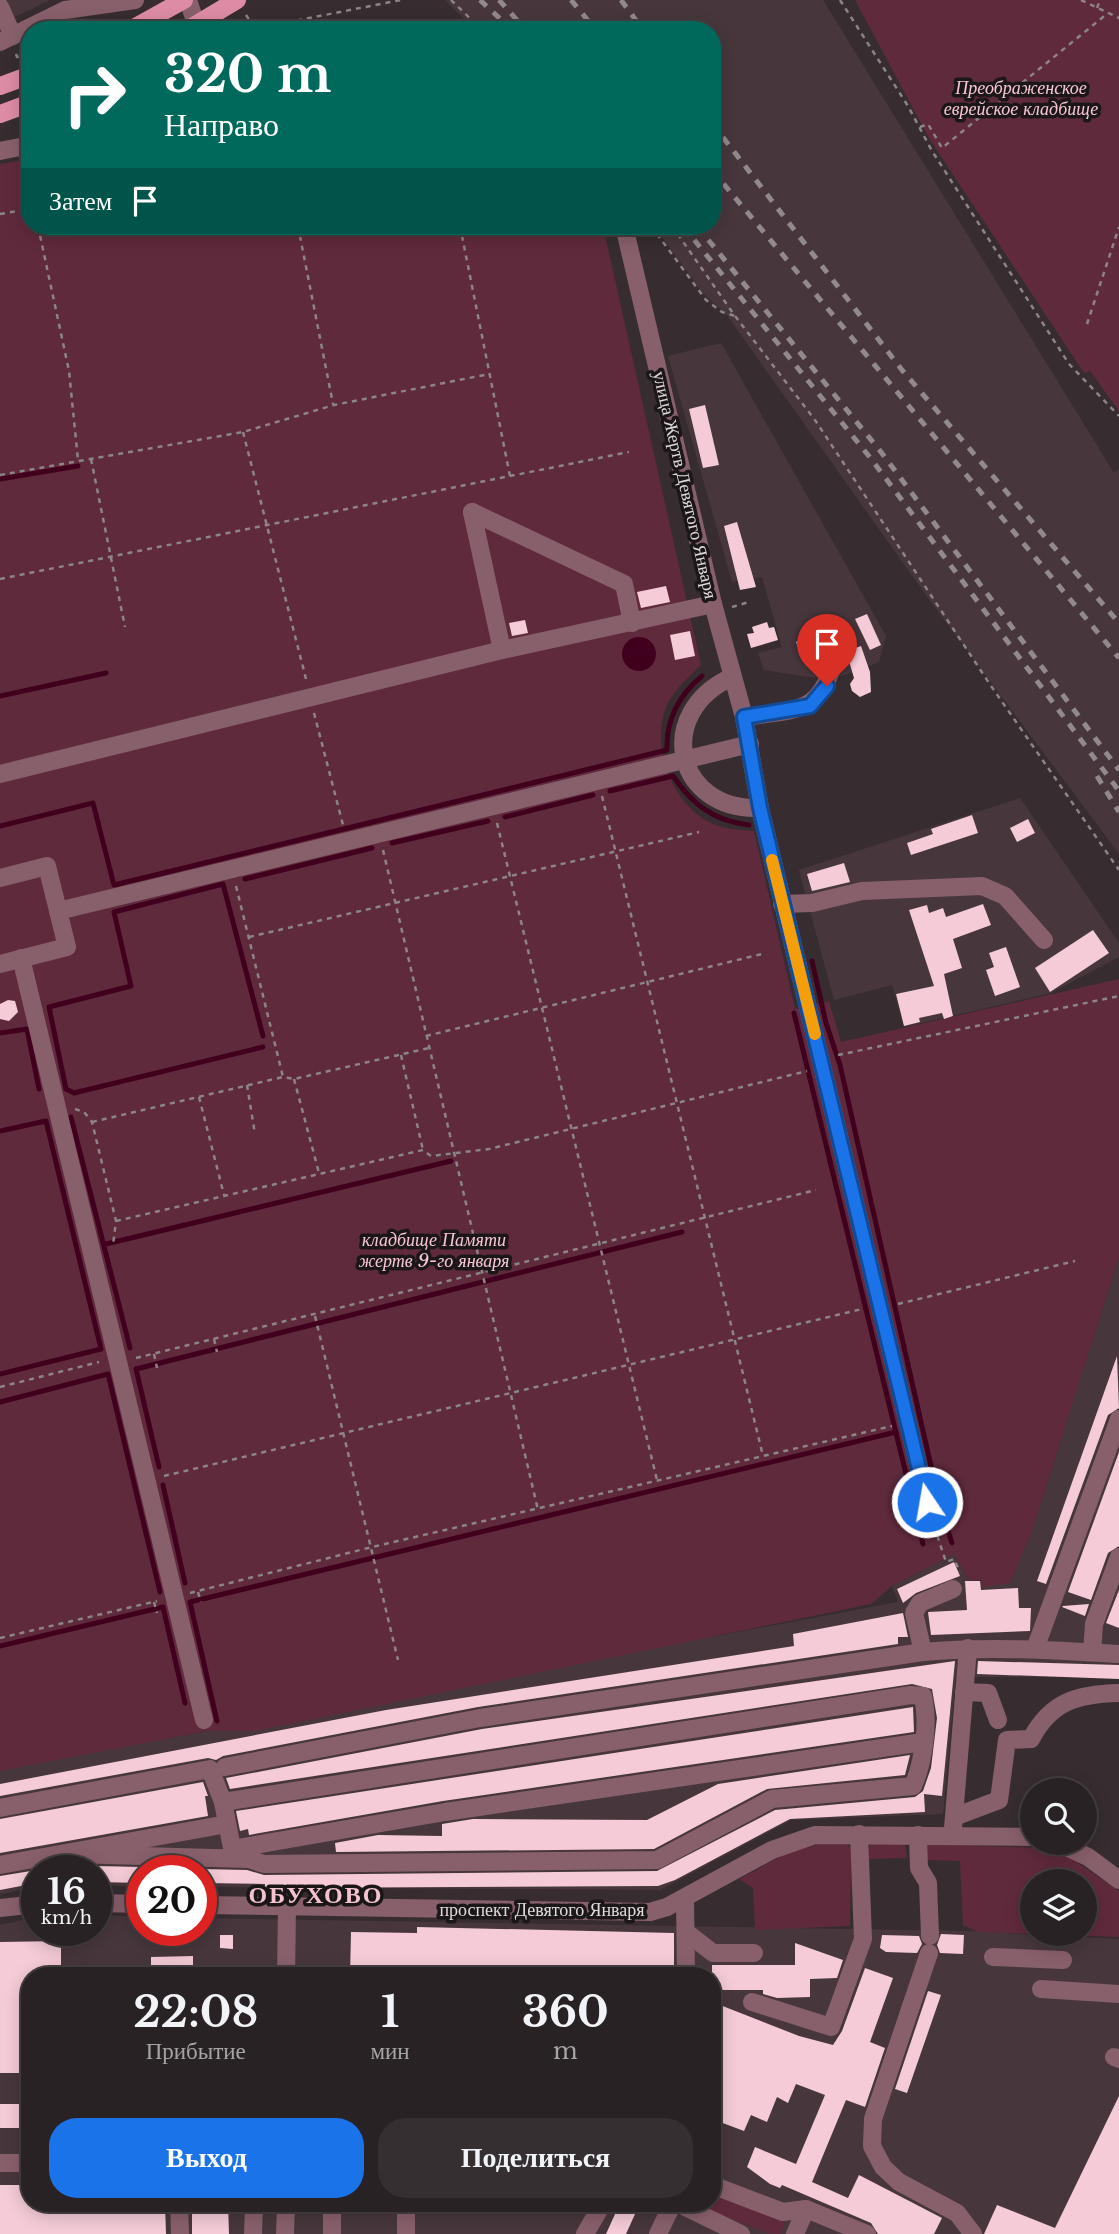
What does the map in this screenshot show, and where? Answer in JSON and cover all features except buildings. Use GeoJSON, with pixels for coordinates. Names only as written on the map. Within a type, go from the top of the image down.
{"type":"FeatureCollection","features":[{"type":"Feature","properties":{"kind":"main road"},"geometry":{"type":"LineString","coordinates":[[147,21],[186,0]]}},
{"type":"Feature","properties":{"kind":"main road"},"geometry":{"type":"LineString","coordinates":[[209,21],[242,7]]}},
{"type":"Feature","properties":{"kind":"main road"},"geometry":{"type":"LineString","coordinates":[[0,86],[21,78]]}},
{"type":"Feature","properties":{"kind":"main road"},"geometry":{"type":"LineString","coordinates":[[0,114],[21,106]]}},
{"type":"Feature","properties":{"kind":"street"},"geometry":{"type":"LineString","coordinates":[[46,21],[65,10],[135,0]]}},
{"type":"Feature","properties":{"kind":"street"},"geometry":{"type":"LineString","coordinates":[[186,0],[194,21]]}},
{"type":"Feature","properties":{"kind":"street"},"geometry":{"type":"LineString","coordinates":[[0,7],[9,43]]}},
{"type":"Feature","properties":{"kind":"street"},"geometry":{"type":"LineString","coordinates":[[0,151],[21,147]]}},
{"type":"Feature","properties":{"kind":"street","name":"улица Жертв Девятого Января"},"geometry":{"type":"LineString","coordinates":[[626,235],[713,604],[744,717],[760,808],[782,904],[929,1510]]}},
{"type":"Feature","properties":{"kind":"street"},"geometry":{"type":"LineString","coordinates":[[502,650],[472,512],[624,584],[632,622]]}},
{"type":"Feature","properties":{"kind":"street"},"geometry":{"type":"LineString","coordinates":[[0,774],[502,650],[713,604]]}},
{"type":"Feature","properties":{"kind":"street"},"geometry":{"type":"LineString","coordinates":[[744,717],[810,706],[827,686],[835,654]]}},
{"type":"Feature","properties":{"kind":"street"},"geometry":{"type":"LineString","coordinates":[[732,677],[713,686],[698,700],[687,718],[683,739],[685,760],[696,781],[713,797],[736,807],[760,808]]}},
{"type":"Feature","properties":{"kind":"street"},"geometry":{"type":"LineString","coordinates":[[58,911],[750,744]]}},
{"type":"Feature","properties":{"kind":"street"},"geometry":{"type":"LineString","coordinates":[[0,876],[47,866],[67,947],[0,964]]}},
{"type":"Feature","properties":{"kind":"street"},"geometry":{"type":"LineString","coordinates":[[782,904],[812,903],[862,891],[982,886],[1005,896],[1044,940]]}},
{"type":"Feature","properties":{"kind":"street"},"geometry":{"type":"LineString","coordinates":[[22,958],[204,1720]]}},
{"type":"Feature","properties":{"kind":"street"},"geometry":{"type":"LineString","coordinates":[[1035,1649],[1119,1419]]}},
{"type":"Feature","properties":{"kind":"street"},"geometry":{"type":"LineString","coordinates":[[1092,1652],[1094,1624],[1119,1557]]}},
{"type":"Feature","properties":{"kind":"street"},"geometry":{"type":"LineString","coordinates":[[923,1652],[914,1612],[920,1603],[953,1589]]}},
{"type":"Feature","properties":{"kind":"street"},"geometry":{"type":"LineString","coordinates":[[953,1826],[968,1648]]}},
{"type":"Feature","properties":{"kind":"street"},"geometry":{"type":"LineString","coordinates":[[225,1768],[480,1718],[923,1652],[968,1648],[1119,1654]]}},
{"type":"Feature","properties":{"kind":"street"},"geometry":{"type":"LineString","coordinates":[[964,1692],[988,1693],[998,1720]]}},
{"type":"Feature","properties":{"kind":"street"},"geometry":{"type":"LineString","coordinates":[[953,1826],[999,1800],[1007,1740],[1031,1739],[1042,1719],[1055,1706],[1071,1700],[1119,1693]]}},
{"type":"Feature","properties":{"kind":"street"},"geometry":{"type":"LineString","coordinates":[[223,1802],[911,1695],[923,1696],[926,1708],[923,1742],[912,1786],[772,1798],[657,1860],[264,1864],[233,1854]]}},
{"type":"Feature","properties":{"kind":"street"},"geometry":{"type":"LineString","coordinates":[[71,1854],[233,1854],[445,1812],[923,1742]]}},
{"type":"Feature","properties":{"kind":"street"},"geometry":{"type":"LineString","coordinates":[[0,1808],[210,1769],[223,1802],[233,1854]]}},
{"type":"Feature","properties":{"kind":"street"},"geometry":{"type":"LineString","coordinates":[[0,1864],[71,1854],[227,1824]]}},
{"type":"Feature","properties":{"kind":"street","name":"проспект Девятого Января"},"geometry":{"type":"LineString","coordinates":[[217,1905],[650,1912],[685,1898],[794,1840],[815,1835],[918,1835],[953,1826],[1020,1835]]}},
{"type":"Feature","properties":{"kind":"street"},"geometry":{"type":"LineString","coordinates":[[752,2002],[831,2027],[863,1939],[859,1834]]}},
{"type":"Feature","properties":{"kind":"street"},"geometry":{"type":"LineString","coordinates":[[918,1835],[919,1868],[928,1883],[930,1945],[873,2119],[872,2146],[883,2167],[899,2182],[957,2213],[973,2234]]}},
{"type":"Feature","properties":{"kind":"street"},"geometry":{"type":"LineString","coordinates":[[1084,1855],[1119,1880]]}},
{"type":"Feature","properties":{"kind":"street"},"geometry":{"type":"LineString","coordinates":[[685,1898],[685,1967]]}},
{"type":"Feature","properties":{"kind":"street"},"geometry":{"type":"LineString","coordinates":[[0,1908],[21,1906]]}},
{"type":"Feature","properties":{"kind":"street"},"geometry":{"type":"LineString","coordinates":[[286,1967],[287,1907]]}},
{"type":"Feature","properties":{"kind":"street"},"geometry":{"type":"LineString","coordinates":[[686,1931],[713,1953],[754,1953]]}},
{"type":"Feature","properties":{"kind":"street"},"geometry":{"type":"LineString","coordinates":[[993,1957],[1063,1960]]}},
{"type":"Feature","properties":{"kind":"street"},"geometry":{"type":"LineString","coordinates":[[1041,1989],[1119,1994]]}},
{"type":"Feature","properties":{"kind":"street"},"geometry":{"type":"LineString","coordinates":[[0,2163],[21,2163]]}},
{"type":"Feature","properties":{"kind":"street"},"geometry":{"type":"LineString","coordinates":[[721,2188],[783,2212],[806,2209],[867,2234]]}},
{"type":"Feature","properties":{"kind":"street"},"geometry":{"type":"LineString","coordinates":[[795,2234],[806,2209]]}},
{"type":"Feature","properties":{"kind":"street"},"geometry":{"type":"LineString","coordinates":[[179,2212],[180,2234]]}},
{"type":"Feature","properties":{"kind":"street"},"geometry":{"type":"LineString","coordinates":[[253,2234],[254,2212]]}},
{"type":"Feature","properties":{"kind":"street"},"geometry":{"type":"LineString","coordinates":[[285,2234],[286,2212]]}},
{"type":"Feature","properties":{"kind":"street"},"geometry":{"type":"LineString","coordinates":[[332,2212],[332,2234]]}},
{"type":"Feature","properties":{"kind":"street"},"geometry":{"type":"LineString","coordinates":[[406,2212],[406,2234]]}},
{"type":"Feature","properties":{"kind":"street"},"geometry":{"type":"LineString","coordinates":[[585,2234],[598,2212]]}},
{"type":"Feature","properties":{"kind":"street"},"geometry":{"type":"LineString","coordinates":[[657,2234],[670,2212]]}},
{"type":"Feature","properties":{"kind":"street"},"geometry":{"type":"LineString","coordinates":[[694,2212],[741,2234]]}},
{"type":"Feature","properties":{"kind":"path"},"geometry":{"type":"LineString","coordinates":[[295,21],[401,0]]}},
{"type":"Feature","properties":{"kind":"path"},"geometry":{"type":"LineString","coordinates":[[451,0],[473,21]]}},
{"type":"Feature","properties":{"kind":"path"},"geometry":{"type":"LineString","coordinates":[[840,0],[1069,364],[1119,416]]}},
{"type":"Feature","properties":{"kind":"path"},"geometry":{"type":"LineString","coordinates":[[1081,0],[1119,18]]}},
{"type":"Feature","properties":{"kind":"path"},"geometry":{"type":"LineString","coordinates":[[1097,8],[1100,0]]}},
{"type":"Feature","properties":{"kind":"path"},"geometry":{"type":"LineString","coordinates":[[920,127],[928,124],[942,148],[1108,13]]}},
{"type":"Feature","properties":{"kind":"path"},"geometry":{"type":"LineString","coordinates":[[9,43],[17,57],[21,55]]}},
{"type":"Feature","properties":{"kind":"path"},"geometry":{"type":"LineString","coordinates":[[17,58],[21,56]]}},
{"type":"Feature","properties":{"kind":"path"},"geometry":{"type":"LineString","coordinates":[[0,214],[21,210]]}},
{"type":"Feature","properties":{"kind":"path"},"geometry":{"type":"LineString","coordinates":[[1087,324],[1119,227]]}},
{"type":"Feature","properties":{"kind":"path"},"geometry":{"type":"LineString","coordinates":[[40,235],[69,371],[78,460]]}},
{"type":"Feature","properties":{"kind":"path"},"geometry":{"type":"LineString","coordinates":[[300,235],[334,405]]}},
{"type":"Feature","properties":{"kind":"path"},"geometry":{"type":"LineString","coordinates":[[462,235],[510,476]]}},
{"type":"Feature","properties":{"kind":"path"},"geometry":{"type":"LineString","coordinates":[[657,235],[706,300],[722,313],[735,316]]}},
{"type":"Feature","properties":{"kind":"path"},"geometry":{"type":"LineString","coordinates":[[678,235],[735,316],[816,420],[989,683],[1119,870]]}},
{"type":"Feature","properties":{"kind":"path"},"geometry":{"type":"LineString","coordinates":[[0,475],[243,432],[334,405],[489,374]]}},
{"type":"Feature","properties":{"kind":"path"},"geometry":{"type":"LineString","coordinates":[[243,432],[341,821]]}},
{"type":"Feature","properties":{"kind":"path"},"geometry":{"type":"LineString","coordinates":[[0,579],[629,452]]}},
{"type":"Feature","properties":{"kind":"path"},"geometry":{"type":"LineString","coordinates":[[91,459],[125,627]]}},
{"type":"Feature","properties":{"kind":"path"},"geometry":{"type":"LineString","coordinates":[[598,780],[763,1455]]}},
{"type":"Feature","properties":{"kind":"path"},"geometry":{"type":"LineString","coordinates":[[493,806],[657,1480]]}},
{"type":"Feature","properties":{"kind":"path"},"geometry":{"type":"LineString","coordinates":[[249,937],[699,832]]}},
{"type":"Feature","properties":{"kind":"path"},"geometry":{"type":"LineString","coordinates":[[379,834],[538,1510]]}},
{"type":"Feature","properties":{"kind":"path"},"geometry":{"type":"LineString","coordinates":[[232,869],[282,1077]]}},
{"type":"Feature","properties":{"kind":"path"},"geometry":{"type":"LineString","coordinates":[[426,1035],[762,954]]}},
{"type":"Feature","properties":{"kind":"path"},"geometry":{"type":"LineString","coordinates":[[841,1054],[1119,996]]}},
{"type":"Feature","properties":{"kind":"path"},"geometry":{"type":"LineString","coordinates":[[113,1245],[116,1221],[92,1122],[282,1077],[294,1079],[429,1048]]}},
{"type":"Feature","properties":{"kind":"path"},"geometry":{"type":"LineString","coordinates":[[401,1055],[423,1150],[431,1156],[489,1149],[570,1127],[806,1072]]}},
{"type":"Feature","properties":{"kind":"path"},"geometry":{"type":"LineString","coordinates":[[294,1079],[318,1174]]}},
{"type":"Feature","properties":{"kind":"path"},"geometry":{"type":"LineString","coordinates":[[247,1085],[254,1134]]}},
{"type":"Feature","properties":{"kind":"path"},"geometry":{"type":"LineString","coordinates":[[199,1097],[224,1195]]}},
{"type":"Feature","properties":{"kind":"path"},"geometry":{"type":"LineString","coordinates":[[116,1221],[423,1150]]}},
{"type":"Feature","properties":{"kind":"path"},"geometry":{"type":"LineString","coordinates":[[0,1387],[116,1358],[133,1359],[154,1354],[599,1246],[816,1190]]}},
{"type":"Feature","properties":{"kind":"path"},"geometry":{"type":"LineString","coordinates":[[899,1304],[1075,1261]]}},
{"type":"Feature","properties":{"kind":"path"},"geometry":{"type":"LineString","coordinates":[[147,1480],[862,1309]]}},
{"type":"Feature","properties":{"kind":"path"},"geometry":{"type":"LineString","coordinates":[[315,1314],[398,1660]]}},
{"type":"Feature","properties":{"kind":"path"},"geometry":{"type":"LineString","coordinates":[[214,1339],[217,1352]]}},
{"type":"Feature","properties":{"kind":"path"},"geometry":{"type":"LineString","coordinates":[[154,1354],[157,1368]]}},
{"type":"Feature","properties":{"kind":"path"},"geometry":{"type":"LineString","coordinates":[[0,1638],[373,1547],[891,1427]]}},
{"type":"Feature","properties":{"kind":"path"},"geometry":{"type":"LineString","coordinates":[[929,1510],[946,1562],[954,1559],[962,1578],[953,1589]]}},
{"type":"Feature","properties":{"kind":"path"},"geometry":{"type":"LineString","coordinates":[[198,1591],[201,1602]]}},
{"type":"Feature","properties":{"kind":"path"},"geometry":{"type":"LineString","coordinates":[[155,1602],[157,1613]]}},
{"type":"Feature","properties":{"kind":"shaded area"},"geometry":{"type":"Polygon","coordinates":[[[0,0],[50,0],[0,24],[0,0]]]}},
{"type":"Feature","properties":{"kind":"shaded area"},"geometry":{"type":"Polygon","coordinates":[[[445,0],[823,0],[1114,473],[1119,469],[1119,854],[928,598],[726,314],[702,292],[661,235],[721,235],[721,21],[466,21],[445,0]]]}},
{"type":"Feature","properties":{"kind":"shaded area"},"geometry":{"type":"Polygon","coordinates":[[[721,343],[886,636],[879,662],[837,678],[822,679],[764,670],[758,653],[782,647],[762,577],[732,582],[668,356],[721,343]]]}},
{"type":"Feature","properties":{"kind":"shaded area"},"geometry":{"type":"Polygon","coordinates":[[[639,637],[651,642],[656,654],[651,666],[639,671],[627,666],[622,654],[627,642],[639,637]]]}},
{"type":"Feature","properties":{"kind":"shaded area"},"geometry":{"type":"Polygon","coordinates":[[[1020,798],[1119,943],[1119,957],[1051,993],[904,1027],[892,985],[834,1000],[799,870],[1020,798]]]}},
{"type":"Feature","properties":{"kind":"shaded area"},"geometry":{"type":"Polygon","coordinates":[[[1119,1257],[1119,1677],[956,1677],[943,1814],[791,1820],[660,1890],[217,1887],[217,1855],[126,1855],[126,1886],[112,1886],[112,1855],[21,1855],[21,1890],[0,1894],[0,1770],[898,1602],[892,1586],[954,1554],[969,1580],[1010,1583],[1032,1531],[1119,1257]]]}},
{"type":"Feature","properties":{"kind":"shaded area"},"geometry":{"type":"Polygon","coordinates":[[[112,1916],[126,1916],[126,1946],[217,1946],[217,1918],[965,1931],[1020,1934],[1020,1946],[1097,1946],[1097,1938],[1119,1939],[1119,2234],[0,2234],[0,1925],[21,1920],[21,1946],[112,1946],[112,1916]]]}},
{"type":"Feature","properties":{"kind":"green space","name":"Преображенское еврейское кладбище"},"geometry":{"type":"Polygon","coordinates":[[[855,0],[1119,0],[1119,411],[1090,371],[1084,373],[929,138],[855,0]]]}},
{"type":"Feature","properties":{"kind":"green space","name":"кладбище Памяти жертв 9-го января"},"geometry":{"type":"Polygon","coordinates":[[[21,160],[21,235],[605,235],[701,665],[686,679],[666,707],[662,722],[663,754],[674,786],[694,812],[718,826],[754,831],[795,1009],[829,1001],[841,1042],[1119,979],[1119,1257],[1032,1531],[1010,1583],[982,1587],[981,1580],[969,1580],[954,1554],[892,1586],[871,1604],[255,1731],[207,1731],[0,1771],[0,164],[21,160]]]}},
{"type":"Feature","properties":{"kind":"green space"},"geometry":{"type":"Polygon","coordinates":[[[823,1843],[846,1843],[851,1849],[850,1926],[755,1930],[753,1888],[739,1879],[789,1852],[823,1843]]]}},
{"type":"Feature","properties":{"kind":"green space"},"geometry":{"type":"Polygon","coordinates":[[[870,1843],[905,1844],[907,1858],[867,1859],[870,1843]]]}},
{"type":"Feature","properties":{"kind":"green space"},"geometry":{"type":"Polygon","coordinates":[[[926,1844],[1020,1847],[1020,1855],[1061,1855],[1087,1869],[1020,1869],[1020,1934],[978,1932],[963,1925],[960,1861],[927,1860],[926,1844]]]}},
{"type":"Feature","properties":{"kind":"green space"},"geometry":{"type":"Polygon","coordinates":[[[1097,1876],[1119,1891],[1119,1937],[1097,1936],[1097,1876]]]}},
{"type":"Feature","properties":{"kind":"green space"},"geometry":{"type":"Polygon","coordinates":[[[721,2197],[785,2222],[781,2234],[769,2234],[715,2212],[721,2212],[721,2197]]]}},
{"type":"Feature","properties":{"kind":"waterway"},"geometry":{"type":"LineString","coordinates":[[0,479],[78,466]]}},
{"type":"Feature","properties":{"kind":"waterway"},"geometry":{"type":"LineString","coordinates":[[0,696],[106,673]]}},
{"type":"Feature","properties":{"kind":"waterway"},"geometry":{"type":"LineString","coordinates":[[0,826],[93,803],[114,885],[667,750],[669,728],[676,709],[687,691],[702,676]]}},
{"type":"Feature","properties":{"kind":"waterway"},"geometry":{"type":"LineString","coordinates":[[610,791],[673,776],[705,810],[725,820],[749,825]]}},
{"type":"Feature","properties":{"kind":"waterway"},"geometry":{"type":"LineString","coordinates":[[505,817],[593,795]]}},
{"type":"Feature","properties":{"kind":"waterway"},"geometry":{"type":"LineString","coordinates":[[392,843],[488,821]]}},
{"type":"Feature","properties":{"kind":"waterway"},"geometry":{"type":"LineString","coordinates":[[245,879],[372,848]]}},
{"type":"Feature","properties":{"kind":"waterway"},"geometry":{"type":"LineString","coordinates":[[263,1036],[223,884],[114,912],[131,986],[49,1007],[66,1089],[74,1093],[263,1047]]}},
{"type":"Feature","properties":{"kind":"waterway"},"geometry":{"type":"LineString","coordinates":[[812,961],[826,1023],[840,1065],[941,1510],[952,1543]]}},
{"type":"Feature","properties":{"kind":"waterway"},"geometry":{"type":"LineString","coordinates":[[794,1013],[923,1544]]}},
{"type":"Feature","properties":{"kind":"waterway"},"geometry":{"type":"LineString","coordinates":[[0,1033],[27,1029],[39,1089]]}},
{"type":"Feature","properties":{"kind":"waterway"},"geometry":{"type":"LineString","coordinates":[[71,1117],[130,1348]]}},
{"type":"Feature","properties":{"kind":"waterway"},"geometry":{"type":"LineString","coordinates":[[0,1131],[46,1121],[101,1349],[0,1374]]}},
{"type":"Feature","properties":{"kind":"waterway"},"geometry":{"type":"LineString","coordinates":[[106,1244],[451,1161]]}},
{"type":"Feature","properties":{"kind":"waterway"},"geometry":{"type":"LineString","coordinates":[[159,1467],[136,1369],[682,1232]]}},
{"type":"Feature","properties":{"kind":"waterway"},"geometry":{"type":"LineString","coordinates":[[0,1402],[108,1374],[160,1592]]}},
{"type":"Feature","properties":{"kind":"waterway"},"geometry":{"type":"LineString","coordinates":[[217,1721],[190,1602],[896,1432]]}},
{"type":"Feature","properties":{"kind":"waterway"},"geometry":{"type":"LineString","coordinates":[[163,1485],[185,1583]]}},
{"type":"Feature","properties":{"kind":"waterway"},"geometry":{"type":"LineString","coordinates":[[916,1514],[942,1513]]}},
{"type":"Feature","properties":{"kind":"waterway"},"geometry":{"type":"LineString","coordinates":[[0,1646],[163,1607],[185,1703]]}},
{"type":"Feature","properties":{"kind":"railway"},"geometry":{"type":"LineString","coordinates":[[480,0],[502,21]]}},
{"type":"Feature","properties":{"kind":"railway"},"geometry":{"type":"LineString","coordinates":[[499,0],[518,21]]}},
{"type":"Feature","properties":{"kind":"railway"},"geometry":{"type":"LineString","coordinates":[[571,0],[588,21]]}},
{"type":"Feature","properties":{"kind":"railway"},"geometry":{"type":"LineString","coordinates":[[621,0],[636,21]]}},
{"type":"Feature","properties":{"kind":"railway"},"geometry":{"type":"LineString","coordinates":[[721,135],[902,370],[1119,623]]}},
{"type":"Feature","properties":{"kind":"railway"},"geometry":{"type":"LineString","coordinates":[[721,181],[1119,658]]}},
{"type":"Feature","properties":{"kind":"railway"},"geometry":{"type":"LineString","coordinates":[[690,235],[872,460],[1119,791]]}},
{"type":"Feature","properties":{"kind":"railway"},"geometry":{"type":"LineString","coordinates":[[704,235],[881,452],[1119,770]]}},
{"type":"Feature","properties":{"kind":"railway"},"geometry":{"type":"LineString","coordinates":[[1097,776],[1119,812]]}},
{"type":"Feature","properties":{"kind":"slow traffic"},"geometry":{"type":"LineString","coordinates":[[772,860],[815,1034]]}},
{"type":"Feature","properties":{"kind":"district","name":"ОБУХОВО"},"geometry":{"type":"Point","coordinates":[316,1895]}},
{"type":"Feature","properties":{"kind":"route"},"geometry":{"type":"LineString","coordinates":[[827,686],[810,706],[744,717],[760,808],[782,904],[927,1502]]}}]}
